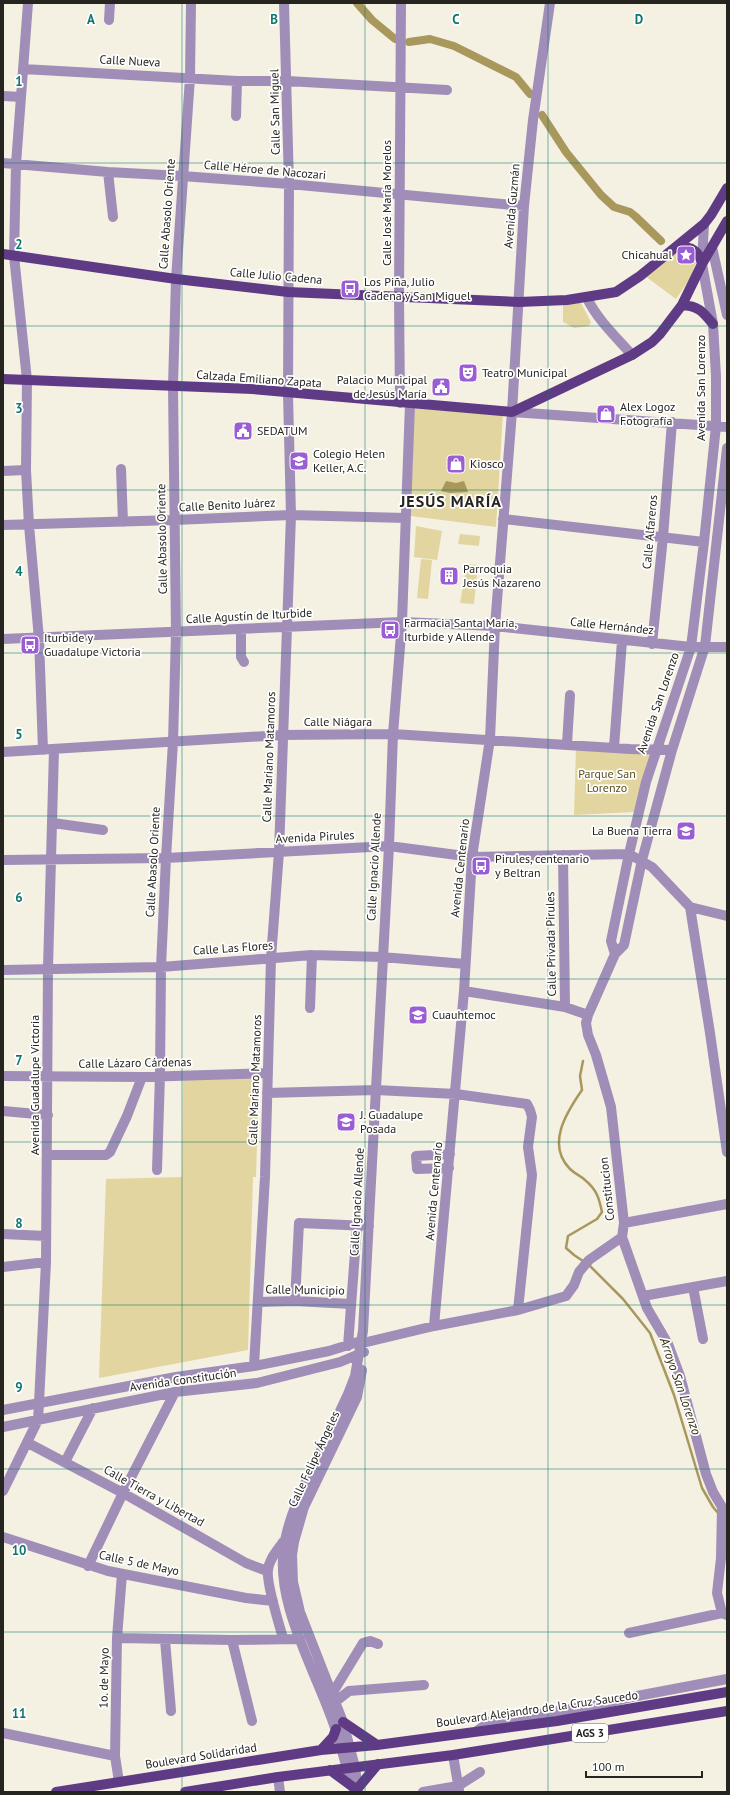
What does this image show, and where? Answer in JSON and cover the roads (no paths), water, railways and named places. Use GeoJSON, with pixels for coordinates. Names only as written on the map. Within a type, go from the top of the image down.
{"type":"FeatureCollection","features":[{"type":"Feature","properties":{"kind":"main road","name":"Calle Julio Cadena"},"geometry":{"type":"LineString","coordinates":[[3,254],[176,279],[288,292],[519,302],[587,298],[616,292],[640,276],[704,224],[727,188]]}},
{"type":"Feature","properties":{"kind":"main road"},"geometry":{"type":"LineString","coordinates":[[711,215],[712,226],[716,229],[725,224]]}},
{"type":"Feature","properties":{"kind":"main road"},"geometry":{"type":"LineString","coordinates":[[512,412],[632,355],[652,342],[682,305],[702,264],[725,224]]}},
{"type":"Feature","properties":{"kind":"main road"},"geometry":{"type":"LineString","coordinates":[[678,246],[694,250],[700,257],[702,264]]}},
{"type":"Feature","properties":{"kind":"main road"},"geometry":{"type":"LineString","coordinates":[[682,305],[693,306],[701,311],[713,324]]}},
{"type":"Feature","properties":{"kind":"main road","name":"Calzada Emiliano Zapata"},"geometry":{"type":"LineString","coordinates":[[3,379],[252,389],[288,394],[512,412]]}},
{"type":"Feature","properties":{"kind":"main road","name":"Boulevard Alejandro de la Cruz Saucedo"},"geometry":{"type":"LineString","coordinates":[[345,1747],[377,1745],[477,1731],[601,1709],[727,1692]]}},
{"type":"Feature","properties":{"kind":"main road","name":"AGS 3"},"geometry":{"type":"LineString","coordinates":[[350,1768],[453,1755],[727,1710]]}},
{"type":"Feature","properties":{"kind":"main road"},"geometry":{"type":"LineString","coordinates":[[321,1750],[333,1737],[339,1725],[377,1745]]}},
{"type":"Feature","properties":{"kind":"main road","name":"Boulevard Solidaridad"},"geometry":{"type":"LineString","coordinates":[[56,1792],[345,1747]]}},
{"type":"Feature","properties":{"kind":"main road"},"geometry":{"type":"LineString","coordinates":[[330,1770],[356,1790],[378,1764]]}},
{"type":"Feature","properties":{"kind":"main road"},"geometry":{"type":"LineString","coordinates":[[185,1792],[229,1789],[278,1777],[350,1768]]}},
{"type":"Feature","properties":{"kind":"street"},"geometry":{"type":"LineString","coordinates":[[28,3],[16,164],[14,256],[27,380],[26,470],[29,525],[39,639],[43,750]]}},
{"type":"Feature","properties":{"kind":"street"},"geometry":{"type":"LineString","coordinates":[[109,20],[110,3]]}},
{"type":"Feature","properties":{"kind":"street","name":"Calle Abasolo Oriente"},"geometry":{"type":"LineString","coordinates":[[157,1170],[161,967],[173,742],[176,633],[173,386],[176,279],[190,78],[191,3]]}},
{"type":"Feature","properties":{"kind":"street","name":"Calle San Miguel"},"geometry":{"type":"LineString","coordinates":[[284,3],[289,184],[288,292]]}},
{"type":"Feature","properties":{"kind":"street","name":"Calle José María Morelos"},"geometry":{"type":"LineString","coordinates":[[401,3],[399,296],[405,404]]}},
{"type":"Feature","properties":{"kind":"street","name":"Avenida Guzmán"},"geometry":{"type":"LineString","coordinates":[[512,412],[524,206],[533,120],[550,3]]}},
{"type":"Feature","properties":{"kind":"street","name":"Calle Nueva"},"geometry":{"type":"LineString","coordinates":[[23,69],[237,81],[287,81],[400,86],[447,90]]}},
{"type":"Feature","properties":{"kind":"street"},"geometry":{"type":"LineString","coordinates":[[236,116],[237,81]]}},
{"type":"Feature","properties":{"kind":"street"},"geometry":{"type":"LineString","coordinates":[[3,96],[21,97]]}},
{"type":"Feature","properties":{"kind":"street","name":"Calle Héroe de Nacozari"},"geometry":{"type":"LineString","coordinates":[[3,162],[108,172],[289,184],[524,206]]}},
{"type":"Feature","properties":{"kind":"street"},"geometry":{"type":"LineString","coordinates":[[108,172],[113,217]]}},
{"type":"Feature","properties":{"kind":"street","name":"Avenida San Lorenzo"},"geometry":{"type":"LineString","coordinates":[[614,954],[611,941],[628,854],[655,750],[664,730],[690,647],[704,542],[716,426],[716,376],[713,324],[702,264],[704,224]]}},
{"type":"Feature","properties":{"kind":"street"},"geometry":{"type":"LineString","coordinates":[[712,247],[727,315]]}},
{"type":"Feature","properties":{"kind":"street","name":"Calle Mariano Matamoros"},"geometry":{"type":"LineString","coordinates":[[254,1366],[265,1177],[271,958],[279,852],[282,735],[288,627],[291,515],[288,394],[288,292]]}},
{"type":"Feature","properties":{"kind":"street"},"geometry":{"type":"LineString","coordinates":[[587,298],[601,319],[632,355]]}},
{"type":"Feature","properties":{"kind":"street","name":"Calle Ignacio Allende"},"geometry":{"type":"LineString","coordinates":[[363,1347],[382,957],[389,846],[392,734],[402,622],[405,518],[405,404]]}},
{"type":"Feature","properties":{"kind":"street"},"geometry":{"type":"LineString","coordinates":[[512,412],[727,427]]}},
{"type":"Feature","properties":{"kind":"street","name":"Avenida Centenario"},"geometry":{"type":"LineString","coordinates":[[434,1326],[456,1094],[472,857],[490,739],[503,519],[512,412]]}},
{"type":"Feature","properties":{"kind":"street","name":"Calle Alfareros"},"geometry":{"type":"LineString","coordinates":[[652,644],[663,537],[672,422]]}},
{"type":"Feature","properties":{"kind":"street"},"geometry":{"type":"LineString","coordinates":[[614,954],[624,945],[642,860],[672,750],[705,646],[724,502],[727,448]]}},
{"type":"Feature","properties":{"kind":"street"},"geometry":{"type":"LineString","coordinates":[[121,469],[123,522]]}},
{"type":"Feature","properties":{"kind":"street"},"geometry":{"type":"LineString","coordinates":[[3,471],[26,470]]}},
{"type":"Feature","properties":{"kind":"street","name":"Calle Benito Juárez"},"geometry":{"type":"LineString","coordinates":[[3,525],[291,515],[405,518]]}},
{"type":"Feature","properties":{"kind":"street"},"geometry":{"type":"LineString","coordinates":[[503,519],[704,542]]}},
{"type":"Feature","properties":{"kind":"street","name":"Calle Agustín de Iturbide"},"geometry":{"type":"LineString","coordinates":[[3,639],[39,639],[176,633],[241,628],[402,622],[496,626]]}},
{"type":"Feature","properties":{"kind":"street","name":"Calle Hernández"},"geometry":{"type":"LineString","coordinates":[[496,626],[652,644],[690,647],[727,647]]}},
{"type":"Feature","properties":{"kind":"street"},"geometry":{"type":"LineString","coordinates":[[241,628],[241,657],[244,662]]}},
{"type":"Feature","properties":{"kind":"street"},"geometry":{"type":"LineString","coordinates":[[614,747],[622,641]]}},
{"type":"Feature","properties":{"kind":"street"},"geometry":{"type":"LineString","coordinates":[[567,744],[570,694]]}},
{"type":"Feature","properties":{"kind":"street","name":"Calle Niágara"},"geometry":{"type":"LineString","coordinates":[[3,752],[282,735],[392,734],[672,750]]}},
{"type":"Feature","properties":{"kind":"street","name":"Avenida Guadalupe Victoria"},"geometry":{"type":"LineString","coordinates":[[38,1420],[46,1262],[48,1155],[48,968],[54,750]]}},
{"type":"Feature","properties":{"kind":"street"},"geometry":{"type":"LineString","coordinates":[[53,823],[103,830]]}},
{"type":"Feature","properties":{"kind":"street","name":"Avenida Pirules"},"geometry":{"type":"LineString","coordinates":[[3,860],[166,858],[389,846],[472,857],[628,854],[652,866],[664,877],[690,907]]}},
{"type":"Feature","properties":{"kind":"street","name":"Calle Privada Pirules"},"geometry":{"type":"LineString","coordinates":[[562,855],[565,1007]]}},
{"type":"Feature","properties":{"kind":"street"},"geometry":{"type":"LineString","coordinates":[[727,916],[690,907],[725,1118],[727,1152]]}},
{"type":"Feature","properties":{"kind":"street"},"geometry":{"type":"LineString","coordinates":[[310,1008],[312,954]]}},
{"type":"Feature","properties":{"kind":"street","name":"Calle Las Flores"},"geometry":{"type":"LineString","coordinates":[[3,970],[161,967],[312,954],[382,957],[465,964]]}},
{"type":"Feature","properties":{"kind":"street","name":"Constitucion"},"geometry":{"type":"LineString","coordinates":[[363,1347],[434,1326],[518,1310],[566,1296],[574,1285],[579,1272],[589,1260],[622,1236],[624,1224],[611,1108],[596,1055],[588,1035],[586,1023],[614,954]]}},
{"type":"Feature","properties":{"kind":"street"},"geometry":{"type":"LineString","coordinates":[[464,991],[565,1007],[588,1015]]}},
{"type":"Feature","properties":{"kind":"street","name":"Calle Lázaro Cárdenas"},"geometry":{"type":"LineString","coordinates":[[3,1076],[48,1078],[142,1077],[160,1075],[268,1073]]}},
{"type":"Feature","properties":{"kind":"street"},"geometry":{"type":"LineString","coordinates":[[48,1155],[106,1155],[110,1152],[124,1123],[142,1077]]}},
{"type":"Feature","properties":{"kind":"street"},"geometry":{"type":"LineString","coordinates":[[267,1093],[376,1090],[456,1094],[526,1104],[532,1117],[528,1147],[532,1175],[518,1310]]}},
{"type":"Feature","properties":{"kind":"street"},"geometry":{"type":"LineString","coordinates":[[3,1111],[48,1115]]}},
{"type":"Feature","properties":{"kind":"street"},"geometry":{"type":"LineString","coordinates":[[449,1168],[417,1169],[416,1156],[450,1154]]}},
{"type":"Feature","properties":{"kind":"street"},"geometry":{"type":"LineString","coordinates":[[624,1224],[727,1204]]}},
{"type":"Feature","properties":{"kind":"street"},"geometry":{"type":"LineString","coordinates":[[295,1301],[299,1223],[369,1226]]}},
{"type":"Feature","properties":{"kind":"street"},"geometry":{"type":"LineString","coordinates":[[348,1346],[357,1226]]}},
{"type":"Feature","properties":{"kind":"street"},"geometry":{"type":"LineString","coordinates":[[3,1234],[46,1236]]}},
{"type":"Feature","properties":{"kind":"street"},"geometry":{"type":"LineString","coordinates":[[622,1236],[647,1308],[668,1344],[680,1376],[706,1474],[713,1492],[722,1507],[721,1558],[717,1593],[724,1614],[629,1633]]}},
{"type":"Feature","properties":{"kind":"street"},"geometry":{"type":"LineString","coordinates":[[3,1267],[46,1262]]}},
{"type":"Feature","properties":{"kind":"street"},"geometry":{"type":"LineString","coordinates":[[643,1296],[727,1281]]}},
{"type":"Feature","properties":{"kind":"street"},"geometry":{"type":"LineString","coordinates":[[693,1287],[704,1339]]}},
{"type":"Feature","properties":{"kind":"street","name":"Calle Municipio"},"geometry":{"type":"LineString","coordinates":[[258,1302],[295,1301],[351,1304]]}},
{"type":"Feature","properties":{"kind":"street","name":"Avenida Constitución"},"geometry":{"type":"LineString","coordinates":[[3,1410],[176,1377],[254,1366],[348,1346],[363,1347]]}},
{"type":"Feature","properties":{"kind":"street","name":"Avenida Constitución"},"geometry":{"type":"LineString","coordinates":[[3,1427],[175,1392],[257,1383],[340,1362],[363,1347]]}},
{"type":"Feature","properties":{"kind":"street","name":"Calle Felipe Ángeles"},"geometry":{"type":"LineString","coordinates":[[339,1725],[300,1639],[292,1615],[283,1578],[283,1554],[285,1540],[296,1504],[348,1394],[363,1347]]}},
{"type":"Feature","properties":{"kind":"street","name":"Calle Felipe Ángeles"},"geometry":{"type":"LineString","coordinates":[[356,1790],[339,1725],[334,1698],[300,1612],[293,1582],[292,1555],[294,1542],[304,1507],[357,1397],[363,1347]]}},
{"type":"Feature","properties":{"kind":"street"},"geometry":{"type":"LineString","coordinates":[[88,1566],[123,1493],[175,1392]]}},
{"type":"Feature","properties":{"kind":"street"},"geometry":{"type":"LineString","coordinates":[[65,1462],[93,1408]]}},
{"type":"Feature","properties":{"kind":"street"},"geometry":{"type":"LineString","coordinates":[[3,1491],[28,1443],[38,1420]]}},
{"type":"Feature","properties":{"kind":"street","name":"Calle Tierra y Libertad"},"geometry":{"type":"LineString","coordinates":[[28,1443],[123,1493],[246,1563],[267,1571]]}},
{"type":"Feature","properties":{"kind":"street","name":"Calle 5 de Mayo"},"geometry":{"type":"LineString","coordinates":[[3,1537],[88,1566],[246,1598],[273,1601]]}},
{"type":"Feature","properties":{"kind":"street"},"geometry":{"type":"LineString","coordinates":[[283,1638],[267,1571],[271,1559],[285,1540]]}},
{"type":"Feature","properties":{"kind":"street","name":"1o. de Mayo"},"geometry":{"type":"LineString","coordinates":[[119,1782],[115,1756],[117,1638],[122,1574]]}},
{"type":"Feature","properties":{"kind":"street"},"geometry":{"type":"LineString","coordinates":[[117,1638],[165,1640],[300,1639]]}},
{"type":"Feature","properties":{"kind":"street"},"geometry":{"type":"LineString","coordinates":[[165,1640],[171,1711]]}},
{"type":"Feature","properties":{"kind":"street"},"geometry":{"type":"LineString","coordinates":[[232,1640],[252,1721]]}},
{"type":"Feature","properties":{"kind":"street"},"geometry":{"type":"LineString","coordinates":[[334,1698],[363,1643],[370,1641],[378,1644]]}},
{"type":"Feature","properties":{"kind":"street"},"geometry":{"type":"LineString","coordinates":[[601,1709],[636,1696],[727,1679]]}},
{"type":"Feature","properties":{"kind":"street"},"geometry":{"type":"LineString","coordinates":[[334,1698],[349,1691],[424,1685]]}},
{"type":"Feature","properties":{"kind":"street"},"geometry":{"type":"LineString","coordinates":[[3,1733],[115,1756]]}},
{"type":"Feature","properties":{"kind":"street"},"geometry":{"type":"LineString","coordinates":[[453,1755],[459,1789]]}},
{"type":"Feature","properties":{"kind":"street"},"geometry":{"type":"LineString","coordinates":[[423,1792],[459,1789],[480,1772]]}},
{"type":"Feature","properties":{"kind":"street"},"geometry":{"type":"LineString","coordinates":[[278,1777],[280,1792]]}},
{"type":"Feature","properties":{"kind":"waterway","name":"Arroyo San Lorenzo"},"geometry":{"type":"LineString","coordinates":[[357,3],[372,20],[395,39]]}},
{"type":"Feature","properties":{"kind":"waterway","name":"Arroyo San Lorenzo"},"geometry":{"type":"LineString","coordinates":[[409,42],[430,39],[454,46],[516,77],[530,94]]}},
{"type":"Feature","properties":{"kind":"waterway","name":"Arroyo San Lorenzo"},"geometry":{"type":"LineString","coordinates":[[542,115],[566,152],[601,195],[614,207],[630,212],[661,241]]}},
{"type":"Feature","properties":{"kind":"waterway","name":"Arroyo San Lorenzo"},"geometry":{"type":"LineString","coordinates":[[583,1061],[580,1076],[582,1090],[565,1119],[559,1140],[563,1160],[570,1169],[592,1187],[598,1198],[602,1212],[597,1219],[568,1236],[566,1248],[583,1261]]}},
{"type":"Feature","properties":{"kind":"waterway","name":"Arroyo San Lorenzo"},"geometry":{"type":"LineString","coordinates":[[589,1265],[623,1299],[650,1333],[674,1395],[702,1488],[718,1513]]}},
{"type":"Feature","properties":{"kind":"place","name":"Chicahual"},"geometry":{"type":"Point","coordinates":[686,255]}},
{"type":"Feature","properties":{"kind":"place","name":"Los Piña, Julio Cadena y San Miguel"},"geometry":{"type":"Point","coordinates":[350,289]}},
{"type":"Feature","properties":{"kind":"place","name":"Teatro Municipal"},"geometry":{"type":"Point","coordinates":[468,373]}},
{"type":"Feature","properties":{"kind":"place","name":"Palacio Municipal de Jesús María"},"geometry":{"type":"Point","coordinates":[441,387]}},
{"type":"Feature","properties":{"kind":"place","name":"Alex Logoz Fotografía"},"geometry":{"type":"Point","coordinates":[606,414]}},
{"type":"Feature","properties":{"kind":"place","name":"SEDATUM"},"geometry":{"type":"Point","coordinates":[243,431]}},
{"type":"Feature","properties":{"kind":"place","name":"Colegio Helen Keller, A.C."},"geometry":{"type":"Point","coordinates":[299,461]}},
{"type":"Feature","properties":{"kind":"place","name":"Kiosco"},"geometry":{"type":"Point","coordinates":[456,464]}},
{"type":"Feature","properties":{"kind":"place","name":"Parroquia Jesús Nazareno"},"geometry":{"type":"Point","coordinates":[449,576]}},
{"type":"Feature","properties":{"kind":"place","name":"Farmacia Santa María, Iturbide y Allende"},"geometry":{"type":"Point","coordinates":[390,630]}},
{"type":"Feature","properties":{"kind":"place","name":"Iturbide y Guadalupe Victoria"},"geometry":{"type":"Point","coordinates":[30,645]}},
{"type":"Feature","properties":{"kind":"place","name":"La Buena Tierra"},"geometry":{"type":"Point","coordinates":[686,831]}},
{"type":"Feature","properties":{"kind":"place","name":"Pirules, centenario y Beltran"},"geometry":{"type":"Point","coordinates":[481,866]}},
{"type":"Feature","properties":{"kind":"place","name":"Cuauhtemoc"},"geometry":{"type":"Point","coordinates":[418,1015]}},
{"type":"Feature","properties":{"kind":"place","name":"J. Guadalupe Posada"},"geometry":{"type":"Point","coordinates":[346,1122]}},
{"type":"Feature","properties":{"kind":"district","name":"JESÚS MARÍA"},"geometry":{"type":"Point","coordinates":[451,501]}},
{"type":"Feature","properties":{"kind":"park label","name":"Parque San Lorenzo"},"geometry":{"type":"Point","coordinates":[607,781]}}]}
